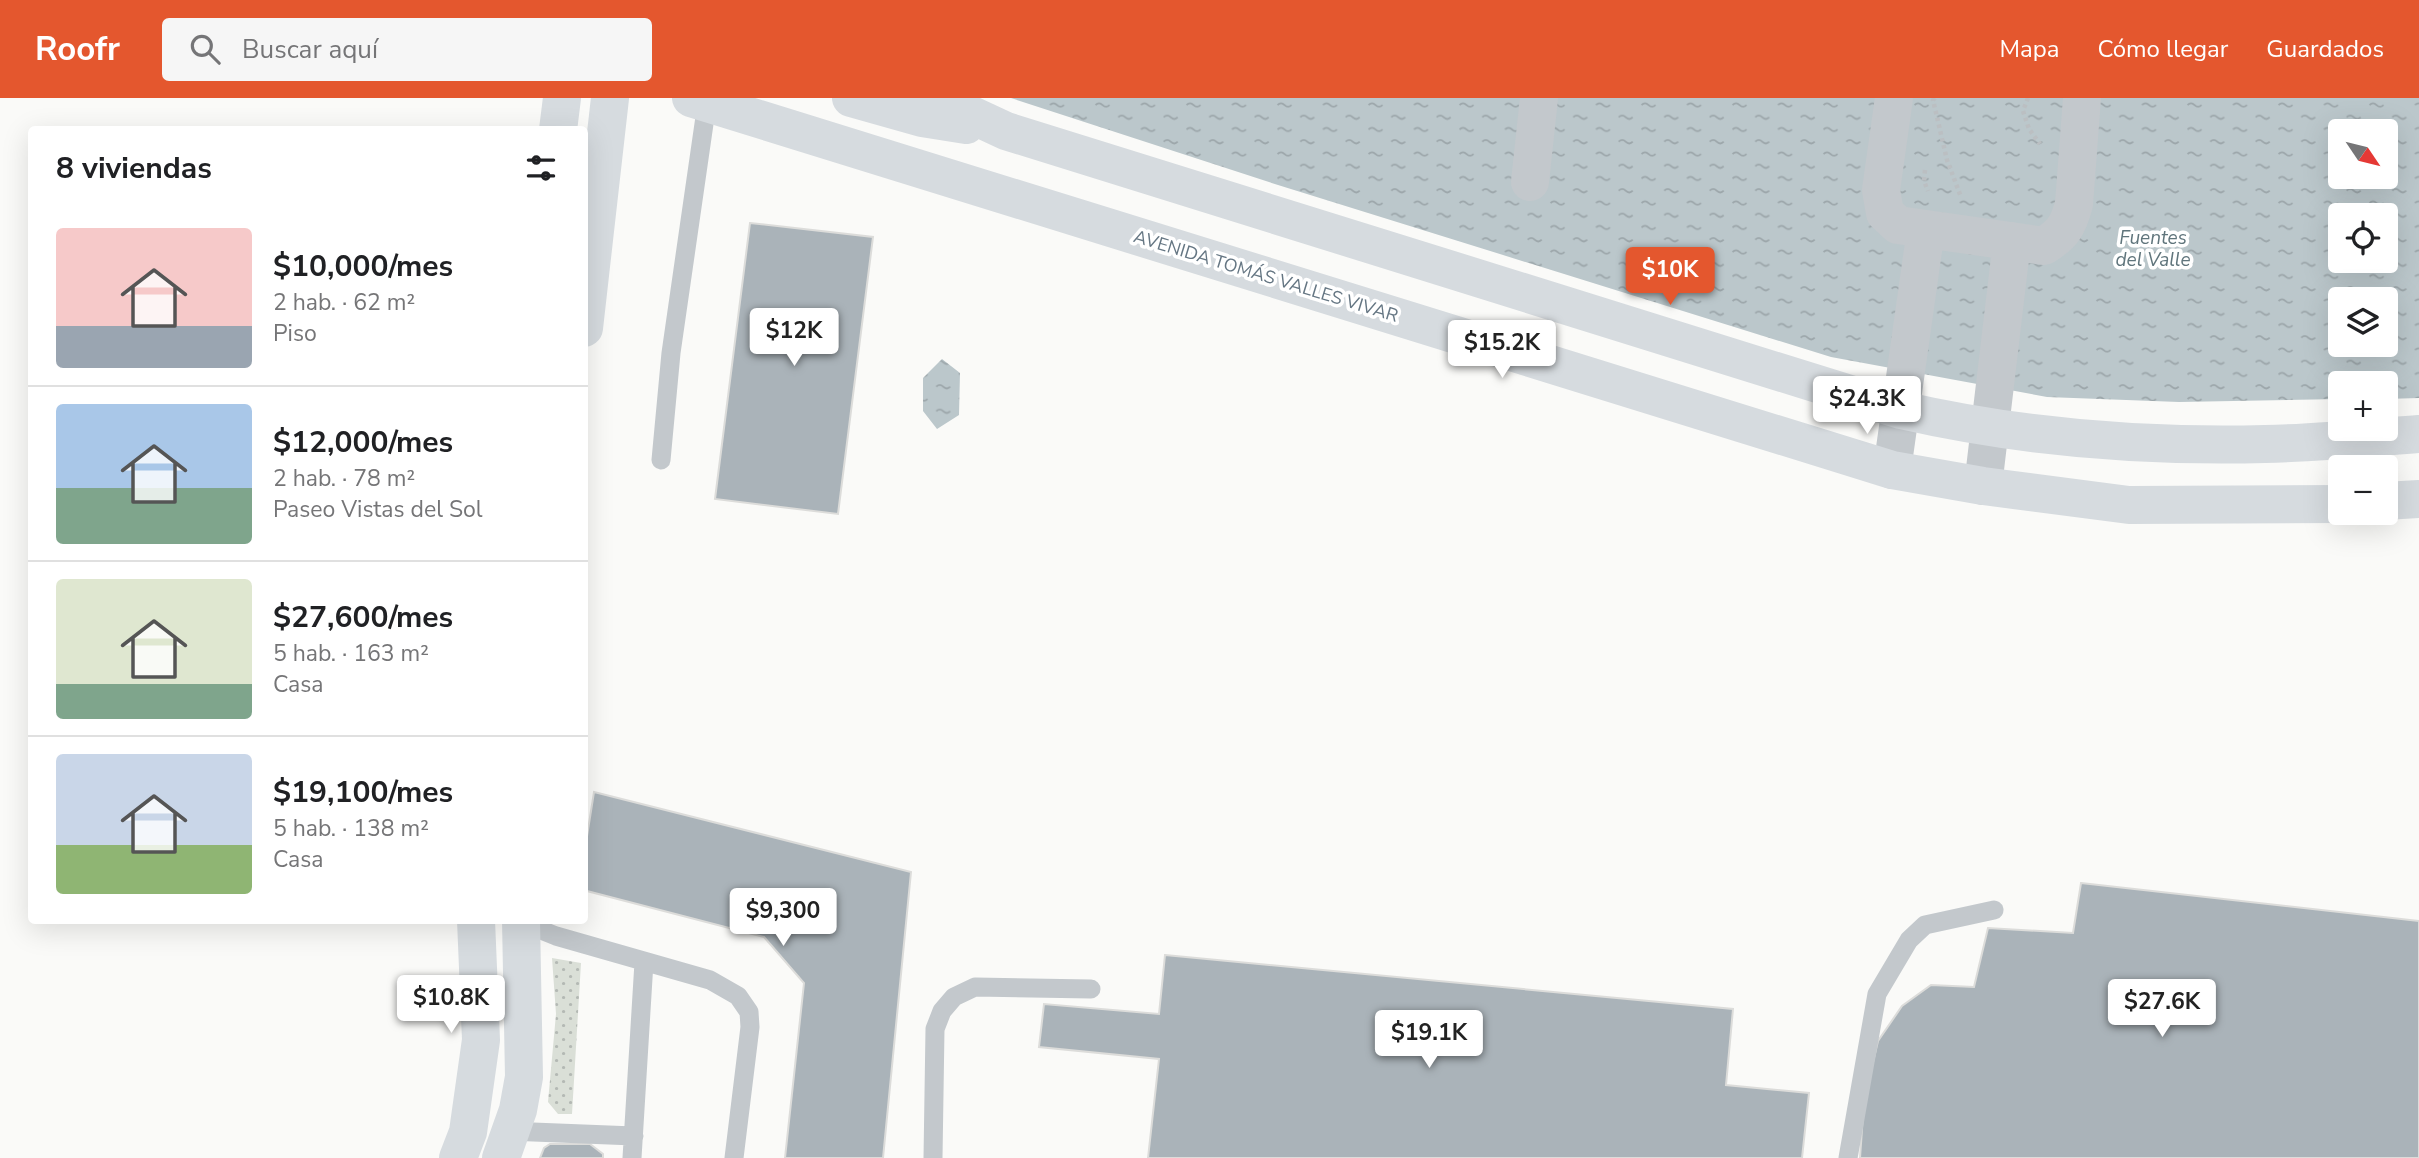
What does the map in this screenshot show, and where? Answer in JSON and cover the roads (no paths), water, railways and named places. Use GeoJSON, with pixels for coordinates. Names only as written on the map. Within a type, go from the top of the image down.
{"type":"FeatureCollection","features":[{"type":"Feature","properties":{"kind":"street"},"geometry":{"type":"LineString","coordinates":[[558,126],[562,98]]}},
{"type":"Feature","properties":{"kind":"street"},"geometry":{"type":"LineString","coordinates":[[588,293],[610,98]]}},
{"type":"Feature","properties":{"kind":"street"},"geometry":{"type":"LineString","coordinates":[[851,98],[922,118],[1006,131]]}},
{"type":"Feature","properties":{"kind":"street"},"geometry":{"type":"LineString","coordinates":[[935,98],[1006,131],[1900,410],[1990,428],[2143,444],[2266,444],[2419,434]]}},
{"type":"Feature","properties":{"kind":"street"},"geometry":{"type":"LineString","coordinates":[[1530,182],[1539,98]]}},
{"type":"Feature","properties":{"kind":"street"},"geometry":{"type":"LineString","coordinates":[[1894,98],[1881,190],[1885,213],[1898,225],[1929,214],[2012,241],[2044,246],[2060,235],[2074,204],[2082,98]]}},
{"type":"Feature","properties":{"kind":"street","name":"AVENIDA TOMÁS VALLES VIVAR"},"geometry":{"type":"LineString","coordinates":[[699,100],[1892,470],[1983,486],[2129,505],[2328,504]]}},
{"type":"Feature","properties":{"kind":"street"},"geometry":{"type":"LineString","coordinates":[[1892,470],[1929,214]]}},
{"type":"Feature","properties":{"kind":"street"},"geometry":{"type":"LineString","coordinates":[[1983,486],[2012,241]]}},
{"type":"Feature","properties":{"kind":"street"},"geometry":{"type":"LineString","coordinates":[[2398,500],[2419,499]]}},
{"type":"Feature","properties":{"kind":"street"},"geometry":{"type":"LineString","coordinates":[[463,1145],[481,1040],[476,924]]}},
{"type":"Feature","properties":{"kind":"street"},"geometry":{"type":"LineString","coordinates":[[507,1144],[519,1110],[524,1077],[521,924]]}},
{"type":"Feature","properties":{"kind":"lane"},"geometry":{"type":"LineString","coordinates":[[661,460],[699,100]]}},
{"type":"Feature","properties":{"kind":"lane"},"geometry":{"type":"LineString","coordinates":[[1848,1158],[1877,994],[1882,985],[1909,940],[1925,925],[1994,910]]}},
{"type":"Feature","properties":{"kind":"lane"},"geometry":{"type":"LineString","coordinates":[[528,924],[556,936],[710,980],[738,996],[749,1012],[750,1027],[734,1158]]}},
{"type":"Feature","properties":{"kind":"lane"},"geometry":{"type":"LineString","coordinates":[[632,1158],[644,962]]}},
{"type":"Feature","properties":{"kind":"lane"},"geometry":{"type":"LineString","coordinates":[[933,1158],[935,1029],[942,1011],[954,997],[975,988],[1091,989]]}},
{"type":"Feature","properties":{"kind":"lane"},"geometry":{"type":"LineString","coordinates":[[463,1145],[634,1136]]}},
{"type":"Feature","properties":{"kind":"water","name":"Fuentes del Valle"},"geometry":{"type":"Polygon","coordinates":[[[1011,98],[2419,98],[2419,398],[2398,399],[2398,371],[2328,371],[2328,399],[2179,402],[2047,397],[1831,357],[1278,185],[1011,98]]]}},
{"type":"Feature","properties":{"kind":"water"},"geometry":{"type":"Polygon","coordinates":[[[942,359],[960,373],[959,415],[937,429],[923,411],[923,378],[942,359]]]}}]}
